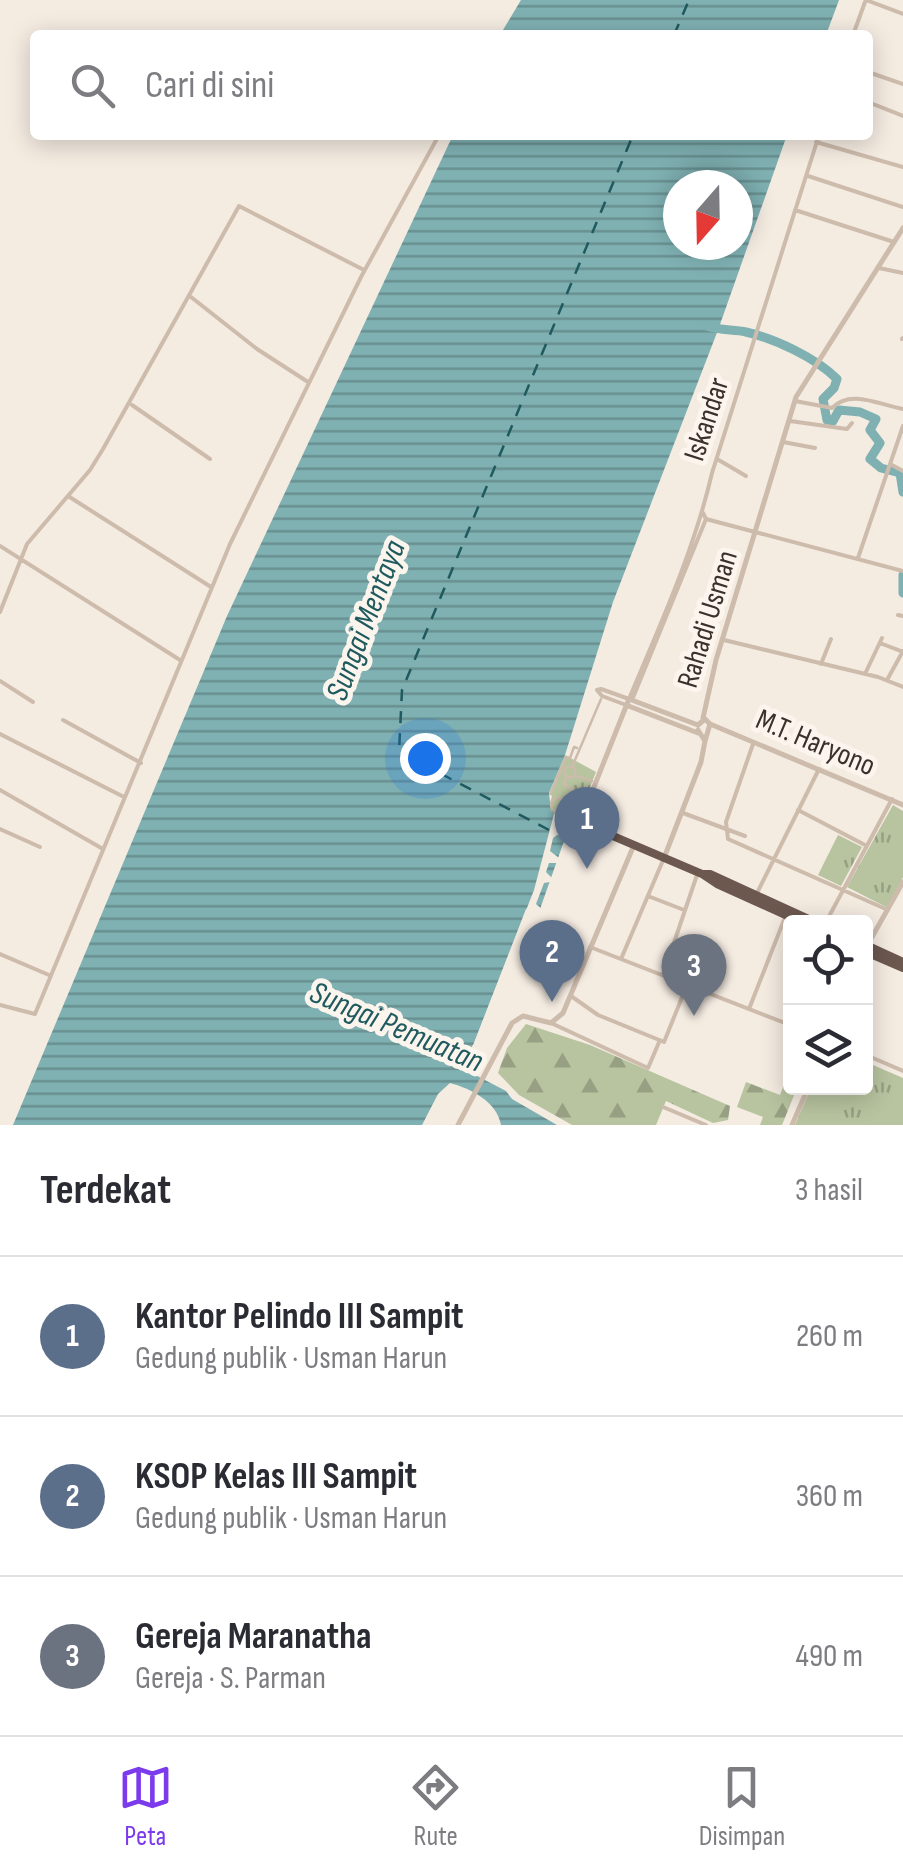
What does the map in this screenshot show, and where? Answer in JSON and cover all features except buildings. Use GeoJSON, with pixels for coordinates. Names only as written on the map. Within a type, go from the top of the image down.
{"type":"FeatureCollection","features":[{"type":"Feature","properties":{"kind":"highway"},"geometry":{"type":"LineString","coordinates":[[580,824],[710,874],[800,915]]}},
{"type":"Feature","properties":{"kind":"highway"},"geometry":{"type":"LineString","coordinates":[[700,872],[716,884],[784,915]]}},
{"type":"Feature","properties":{"kind":"highway"},"geometry":{"type":"LineString","coordinates":[[873,951],[903,965]]}},
{"type":"Feature","properties":{"kind":"street"},"geometry":{"type":"LineString","coordinates":[[854,30],[866,0],[903,14]]}},
{"type":"Feature","properties":{"kind":"street"},"geometry":{"type":"LineString","coordinates":[[873,74],[903,84]]}},
{"type":"Feature","properties":{"kind":"street"},"geometry":{"type":"LineString","coordinates":[[873,104],[903,116]]}},
{"type":"Feature","properties":{"kind":"street"},"geometry":{"type":"LineString","coordinates":[[0,1004],[34,1015],[211,587],[364,270],[436,140]]}},
{"type":"Feature","properties":{"kind":"street"},"geometry":{"type":"LineString","coordinates":[[816,142],[903,168]]}},
{"type":"Feature","properties":{"kind":"street","name":"Iskandar"},"geometry":{"type":"LineString","coordinates":[[580,824],[703,512],[716,458],[816,142]]}},
{"type":"Feature","properties":{"kind":"street"},"geometry":{"type":"LineString","coordinates":[[806,175],[903,207]]}},
{"type":"Feature","properties":{"kind":"street"},"geometry":{"type":"LineString","coordinates":[[0,612],[19,559],[33,535],[90,470],[239,206],[364,270]]}},
{"type":"Feature","properties":{"kind":"street"},"geometry":{"type":"LineString","coordinates":[[795,210],[894,242]]}},
{"type":"Feature","properties":{"kind":"street","name":"Rahadi Usman"},"geometry":{"type":"LineString","coordinates":[[698,733],[794,402],[903,228]]}},
{"type":"Feature","properties":{"kind":"street"},"geometry":{"type":"LineString","coordinates":[[879,268],[903,273]]}},
{"type":"Feature","properties":{"kind":"street"},"geometry":{"type":"LineString","coordinates":[[190,296],[247,342],[308,382]]}},
{"type":"Feature","properties":{"kind":"street"},"geometry":{"type":"LineString","coordinates":[[794,402],[834,408],[839,399],[849,397],[903,410]]}},
{"type":"Feature","properties":{"kind":"street"},"geometry":{"type":"LineString","coordinates":[[130,404],[210,459]]}},
{"type":"Feature","properties":{"kind":"street"},"geometry":{"type":"LineString","coordinates":[[789,421],[847,428],[852,424]]}},
{"type":"Feature","properties":{"kind":"street"},"geometry":{"type":"LineString","coordinates":[[858,559],[903,426]]}},
{"type":"Feature","properties":{"kind":"street"},"geometry":{"type":"LineString","coordinates":[[783,442],[814,448]]}},
{"type":"Feature","properties":{"kind":"street"},"geometry":{"type":"LineString","coordinates":[[716,458],[746,476]]}},
{"type":"Feature","properties":{"kind":"street"},"geometry":{"type":"LineString","coordinates":[[891,468],[903,471]]}},
{"type":"Feature","properties":{"kind":"street"},"geometry":{"type":"LineString","coordinates":[[68,496],[211,587]]}},
{"type":"Feature","properties":{"kind":"street"},"geometry":{"type":"LineString","coordinates":[[703,512],[706,519],[901,571]]}},
{"type":"Feature","properties":{"kind":"street","name":"Iskandar"},"geometry":{"type":"LineString","coordinates":[[628,704],[706,519]]}},
{"type":"Feature","properties":{"kind":"street"},"geometry":{"type":"LineString","coordinates":[[0,546],[180,660]]}},
{"type":"Feature","properties":{"kind":"street"},"geometry":{"type":"LineString","coordinates":[[821,664],[831,639]]}},
{"type":"Feature","properties":{"kind":"street"},"geometry":{"type":"LineString","coordinates":[[722,640],[903,686]]}},
{"type":"Feature","properties":{"kind":"street"},"geometry":{"type":"LineString","coordinates":[[865,674],[881,640],[903,652],[887,680]]}},
{"type":"Feature","properties":{"kind":"street"},"geometry":{"type":"LineString","coordinates":[[0,681],[33,702]]}},
{"type":"Feature","properties":{"kind":"street"},"geometry":{"type":"LineString","coordinates":[[568,815],[574,817],[578,798],[564,784],[566,770],[572,767],[602,696],[710,724],[702,762],[621,959]]}},
{"type":"Feature","properties":{"kind":"street"},"geometry":{"type":"LineString","coordinates":[[628,704],[698,733],[704,740]]}},
{"type":"Feature","properties":{"kind":"street"},"geometry":{"type":"LineString","coordinates":[[63,720],[141,763]]}},
{"type":"Feature","properties":{"kind":"street","name":"M.T. Haryono"},"geometry":{"type":"LineString","coordinates":[[710,724],[903,804]]}},
{"type":"Feature","properties":{"kind":"street"},"geometry":{"type":"LineString","coordinates":[[0,734],[124,798]]}},
{"type":"Feature","properties":{"kind":"street"},"geometry":{"type":"LineString","coordinates":[[725,830],[754,740]]}},
{"type":"Feature","properties":{"kind":"street"},"geometry":{"type":"LineString","coordinates":[[551,793],[566,757],[570,758],[574,747],[580,749]]}},
{"type":"Feature","properties":{"kind":"street"},"geometry":{"type":"LineString","coordinates":[[572,767],[575,775]]}},
{"type":"Feature","properties":{"kind":"street"},"geometry":{"type":"LineString","coordinates":[[756,895],[820,768]]}},
{"type":"Feature","properties":{"kind":"street"},"geometry":{"type":"LineString","coordinates":[[567,776],[596,783]]}},
{"type":"Feature","properties":{"kind":"street"},"geometry":{"type":"LineString","coordinates":[[0,790],[103,849]]}},
{"type":"Feature","properties":{"kind":"street"},"geometry":{"type":"LineString","coordinates":[[565,803],[578,798]]}},
{"type":"Feature","properties":{"kind":"street"},"geometry":{"type":"LineString","coordinates":[[830,915],[892,800]]}},
{"type":"Feature","properties":{"kind":"street"},"geometry":{"type":"LineString","coordinates":[[798,810],[867,846]]}},
{"type":"Feature","properties":{"kind":"street"},"geometry":{"type":"LineString","coordinates":[[682,813],[745,836]]}},
{"type":"Feature","properties":{"kind":"street"},"geometry":{"type":"LineString","coordinates":[[560,818],[580,824]]}},
{"type":"Feature","properties":{"kind":"street"},"geometry":{"type":"LineString","coordinates":[[0,829],[40,847]]}},
{"type":"Feature","properties":{"kind":"street"},"geometry":{"type":"LineString","coordinates":[[725,830],[733,842],[888,910]]}},
{"type":"Feature","properties":{"kind":"street"},"geometry":{"type":"LineString","coordinates":[[551,1023],[563,1013],[571,996],[634,845]]}},
{"type":"Feature","properties":{"kind":"street"},"geometry":{"type":"LineString","coordinates":[[662,975],[700,872]]}},
{"type":"Feature","properties":{"kind":"street"},"geometry":{"type":"LineString","coordinates":[[873,936],[902,884]]}},
{"type":"Feature","properties":{"kind":"street"},"geometry":{"type":"LineString","coordinates":[[648,896],[684,910]]}},
{"type":"Feature","properties":{"kind":"street"},"geometry":{"type":"LineString","coordinates":[[749,1008],[783,923]]}},
{"type":"Feature","properties":{"kind":"street"},"geometry":{"type":"LineString","coordinates":[[590,946],[783,1022]]}},
{"type":"Feature","properties":{"kind":"street"},"geometry":{"type":"LineString","coordinates":[[0,954],[49,975]]}},
{"type":"Feature","properties":{"kind":"street"},"geometry":{"type":"LineString","coordinates":[[571,996],[598,1015],[666,1042],[687,985]]}},
{"type":"Feature","properties":{"kind":"street"},"geometry":{"type":"LineString","coordinates":[[461,1124],[518,1018],[551,1023],[648,1068],[660,1040]]}},
{"type":"Feature","properties":{"kind":"street"},"geometry":{"type":"LineString","coordinates":[[873,1058],[903,1071]]}},
{"type":"Feature","properties":{"kind":"street"},"geometry":{"type":"LineString","coordinates":[[792,1125],[805,1095]]}},
{"type":"Feature","properties":{"kind":"street"},"geometry":{"type":"LineString","coordinates":[[663,1107],[706,1125]]}},
{"type":"Feature","properties":{"kind":"green space"},"geometry":{"type":"Polygon","coordinates":[[[565,755],[596,772],[576,822],[549,807],[549,794],[565,755]]]}},
{"type":"Feature","properties":{"kind":"green space"},"geometry":{"type":"Polygon","coordinates":[[[893,805],[903,811],[903,877],[888,908],[847,887],[893,805]]]}},
{"type":"Feature","properties":{"kind":"green space"},"geometry":{"type":"Polygon","coordinates":[[[838,835],[862,847],[841,886],[818,875],[838,835]]]}},
{"type":"Feature","properties":{"kind":"green space"},"geometry":{"type":"Polygon","coordinates":[[[526,1024],[590,1045],[730,1106],[728,1120],[713,1123],[666,1101],[656,1125],[572,1125],[519,1095],[498,1073],[507,1048],[526,1024]]]}},
{"type":"Feature","properties":{"kind":"green space"},"geometry":{"type":"Polygon","coordinates":[[[873,1065],[903,1078],[903,1125],[795,1125],[808,1095],[873,1095],[873,1065]]]}},
{"type":"Feature","properties":{"kind":"green space"},"geometry":{"type":"Polygon","coordinates":[[[746,1082],[780,1095],[783,1087],[783,1095],[794,1095],[782,1125],[760,1125],[763,1117],[737,1107],[746,1082]]]}},
{"type":"Feature","properties":{"kind":"water"},"geometry":{"type":"Polygon","coordinates":[[[521,0],[839,0],[828,30],[503,30],[521,0]]]}},
{"type":"Feature","properties":{"kind":"water"},"geometry":{"type":"Polygon","coordinates":[[[451,140],[785,140],[753,231],[753,170],[663,170],[663,260],[743,260],[613,602],[565,755],[549,793],[551,811],[570,824],[540,909],[526,909],[474,1043],[460,1067],[506,1091],[512,1099],[557,1125],[501,1125],[482,1098],[450,1083],[438,1094],[422,1125],[13,1125],[227,616],[451,140]]]}},
{"type":"Feature","properties":{"kind":"pier"},"geometry":{"type":"Polygon","coordinates":[[[554,814],[559,815],[558,830],[568,834],[553,838],[550,851],[559,858],[558,863],[549,863],[546,872],[551,882],[544,883],[536,904],[544,911],[530,914],[479,1045],[474,1043],[534,890],[554,814]]]}},
{"type":"Feature","properties":{"kind":"waterway"},"geometry":{"type":"LineString","coordinates":[[707,326],[770,339],[828,371],[837,379],[823,399],[827,420],[833,421],[839,410],[860,412],[876,419],[870,430],[880,443],[870,459],[881,468],[900,473],[903,492]]}},
{"type":"Feature","properties":{"kind":"waterway"},"geometry":{"type":"LineString","coordinates":[[903,575],[903,593]]}},
{"type":"Feature","properties":{"kind":"ferry route"},"geometry":{"type":"LineString","coordinates":[[676,30],[689,0]]}},
{"type":"Feature","properties":{"kind":"ferry route"},"geometry":{"type":"LineString","coordinates":[[549,830],[399,752],[402,690],[631,140]]}},
{"type":"Feature","properties":{"kind":"place","name":"Kantor Pelindo III Sampit"},"geometry":{"type":"Point","coordinates":[587,869]}},
{"type":"Feature","properties":{"kind":"place","name":"KSOP Kelas III Sampit"},"geometry":{"type":"Point","coordinates":[552,1002]}},
{"type":"Feature","properties":{"kind":"place","name":"Gereja Maranatha"},"geometry":{"type":"Point","coordinates":[694,1016]}},
{"type":"Feature","properties":{"kind":"water label","name":"Sungai Mentaya"},"geometry":{"type":"Point","coordinates":[365,620]}},
{"type":"Feature","properties":{"kind":"water label","name":"Sungai Pemuatan"},"geometry":{"type":"Point","coordinates":[397,1026]}}]}
